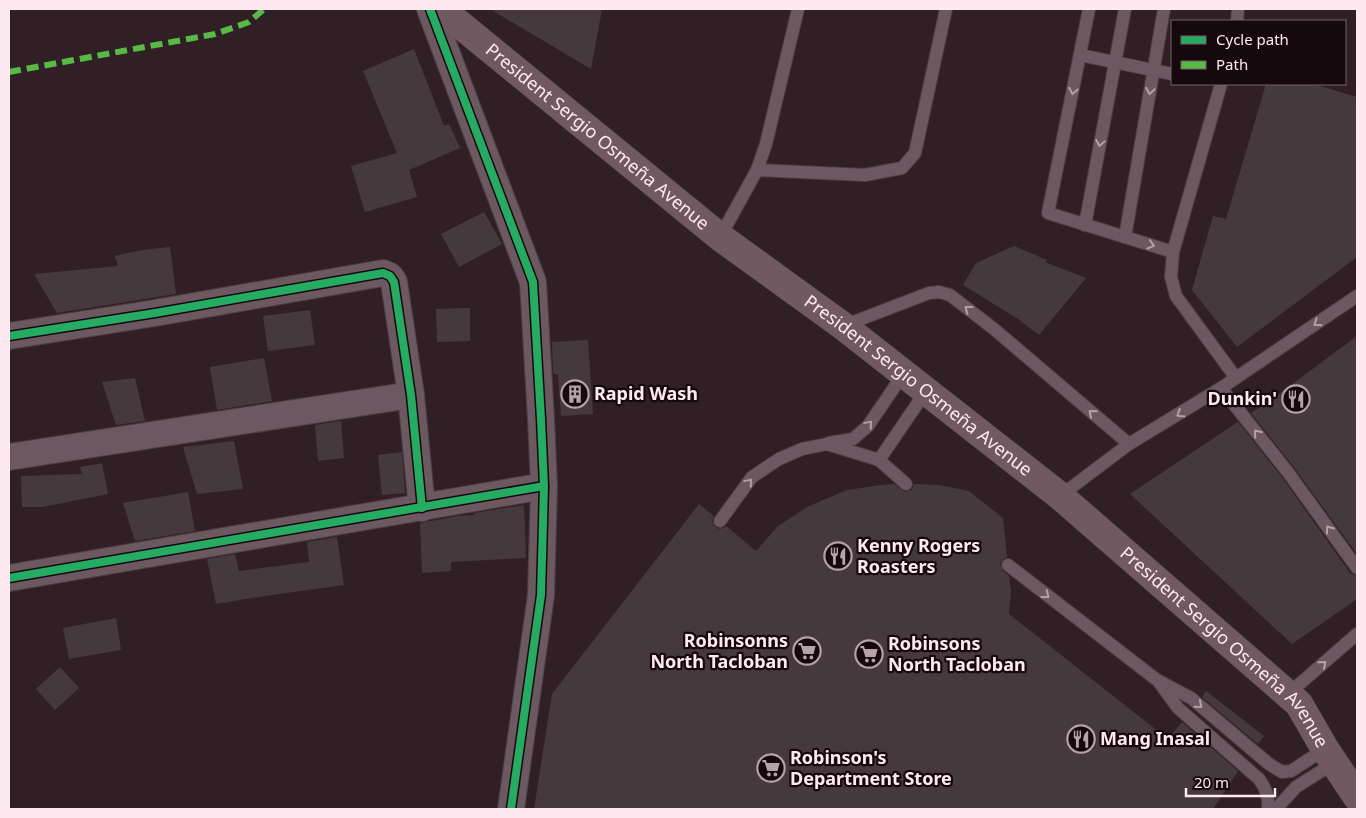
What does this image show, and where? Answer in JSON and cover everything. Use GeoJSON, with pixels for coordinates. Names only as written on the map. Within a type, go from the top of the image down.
{"type":"FeatureCollection","features":[{"type":"Feature","properties":{"kind":"main road","name":"President Sergio Osmeña Avenue"},"geometry":{"type":"LineString","coordinates":[[441,9],[720,237],[843,326],[1060,496],[1288,694],[1303,710],[1357,797]]}},
{"type":"Feature","properties":{"kind":"street"},"geometry":{"type":"LineString","coordinates":[[430,9],[533,282],[542,419],[544,486],[541,595],[511,809]]}},
{"type":"Feature","properties":{"kind":"street"},"geometry":{"type":"LineString","coordinates":[[9,336],[155,313],[383,273],[390,276],[394,282],[410,395],[422,508]]}},
{"type":"Feature","properties":{"kind":"street"},"geometry":{"type":"LineString","coordinates":[[9,457],[410,395]]}},
{"type":"Feature","properties":{"kind":"street"},"geometry":{"type":"LineString","coordinates":[[9,578],[544,486]]}},
{"type":"Feature","properties":{"kind":"lane"},"geometry":{"type":"LineString","coordinates":[[720,237],[757,170],[766,144],[798,9]]}},
{"type":"Feature","properties":{"kind":"lane"},"geometry":{"type":"LineString","coordinates":[[757,170],[865,175],[902,168],[915,153],[946,9]]}},
{"type":"Feature","properties":{"kind":"lane"},"geometry":{"type":"LineString","coordinates":[[1089,9],[1048,213],[1174,252]]}},
{"type":"Feature","properties":{"kind":"lane"},"geometry":{"type":"LineString","coordinates":[[1085,224],[1125,9]]}},
{"type":"Feature","properties":{"kind":"lane"},"geometry":{"type":"LineString","coordinates":[[1125,237],[1164,9]]}},
{"type":"Feature","properties":{"kind":"lane"},"geometry":{"type":"LineString","coordinates":[[1080,55],[1171,74]]}},
{"type":"Feature","properties":{"kind":"lane"},"geometry":{"type":"LineString","coordinates":[[1221,85],[1174,252],[1171,276],[1176,296],[1236,378]]}},
{"type":"Feature","properties":{"kind":"lane"},"geometry":{"type":"LineString","coordinates":[[843,326],[929,293],[939,292],[950,295],[994,329],[1129,444]]}},
{"type":"Feature","properties":{"kind":"lane"},"geometry":{"type":"LineString","coordinates":[[1060,496],[1129,444],[1221,388],[1357,296]]}},
{"type":"Feature","properties":{"kind":"lane"},"geometry":{"type":"LineString","coordinates":[[720,521],[752,477],[779,459],[802,448],[853,440],[868,426],[904,373]]}},
{"type":"Feature","properties":{"kind":"lane"},"geometry":{"type":"LineString","coordinates":[[1221,388],[1287,471],[1357,568]]}},
{"type":"Feature","properties":{"kind":"lane"},"geometry":{"type":"LineString","coordinates":[[878,460],[926,391]]}},
{"type":"Feature","properties":{"kind":"lane"},"geometry":{"type":"LineString","coordinates":[[827,444],[878,460],[906,484]]}},
{"type":"Feature","properties":{"kind":"lane"},"geometry":{"type":"LineString","coordinates":[[1008,565],[1157,680],[1191,698],[1269,764],[1282,772],[1291,771],[1330,756]]}},
{"type":"Feature","properties":{"kind":"lane"},"geometry":{"type":"LineString","coordinates":[[1288,694],[1357,634]]}},
{"type":"Feature","properties":{"kind":"lane"},"geometry":{"type":"LineString","coordinates":[[1157,680],[1178,708],[1259,779],[1265,787],[1268,809]]}},
{"type":"Feature","properties":{"kind":"lane"},"geometry":{"type":"LineString","coordinates":[[1276,809],[1296,787],[1330,756]]}},
{"type":"Feature","properties":{"kind":"building"},"geometry":{"type":"Polygon","coordinates":[[[490,9],[602,9],[591,69],[490,9]]]}},
{"type":"Feature","properties":{"kind":"building"},"geometry":{"type":"Polygon","coordinates":[[[414,49],[444,126],[449,124],[460,148],[409,170],[417,197],[365,212],[351,166],[397,153],[363,71],[414,49]]]}},
{"type":"Feature","properties":{"kind":"building"},"geometry":{"type":"Polygon","coordinates":[[[1266,85],[1316,85],[1357,97],[1357,257],[1237,347],[1192,290],[1213,216],[1226,219],[1266,85]]]}},
{"type":"Feature","properties":{"kind":"building"},"geometry":{"type":"Polygon","coordinates":[[[484,212],[502,244],[459,267],[441,234],[484,212]]]}},
{"type":"Feature","properties":{"kind":"building"},"geometry":{"type":"Polygon","coordinates":[[[1014,246],[1047,260],[1045,262],[1086,278],[1039,335],[1018,319],[963,285],[976,263],[1014,246]]]}},
{"type":"Feature","properties":{"kind":"building"},"geometry":{"type":"Polygon","coordinates":[[[170,247],[176,294],[57,313],[34,274],[118,266],[115,256],[142,250],[170,247]]]}},
{"type":"Feature","properties":{"kind":"building"},"geometry":{"type":"Polygon","coordinates":[[[470,308],[470,341],[437,342],[436,309],[470,308]]]}},
{"type":"Feature","properties":{"kind":"building"},"geometry":{"type":"Polygon","coordinates":[[[310,310],[315,345],[268,351],[263,316],[310,310]]]}},
{"type":"Feature","properties":{"kind":"building"},"geometry":{"type":"Polygon","coordinates":[[[1357,336],[1357,554],[1293,466],[1251,413],[1357,336]]]}},
{"type":"Feature","properties":{"kind":"building","name":"Rapid Wash"},"geometry":{"type":"Polygon","coordinates":[[[588,340],[593,414],[561,416],[558,375],[553,373],[552,342],[588,340]]]}},
{"type":"Feature","properties":{"kind":"building"},"geometry":{"type":"Polygon","coordinates":[[[264,358],[272,401],[217,410],[210,367],[264,358]]]}},
{"type":"Feature","properties":{"kind":"building"},"geometry":{"type":"Polygon","coordinates":[[[135,378],[145,421],[116,425],[102,382],[135,378]]]}},
{"type":"Feature","properties":{"kind":"building"},"geometry":{"type":"Polygon","coordinates":[[[341,421],[344,458],[318,461],[315,425],[341,421]]]}},
{"type":"Feature","properties":{"kind":"building"},"geometry":{"type":"Polygon","coordinates":[[[1238,422],[1281,476],[1350,573],[1357,576],[1357,599],[1292,644],[1130,494],[1238,422]]]}},
{"type":"Feature","properties":{"kind":"building"},"geometry":{"type":"Polygon","coordinates":[[[234,441],[243,489],[197,494],[183,447],[234,441]]]}},
{"type":"Feature","properties":{"kind":"building"},"geometry":{"type":"Polygon","coordinates":[[[402,452],[405,493],[382,495],[378,455],[402,452]]]}},
{"type":"Feature","properties":{"kind":"building"},"geometry":{"type":"Polygon","coordinates":[[[102,463],[108,494],[42,507],[22,507],[21,476],[82,474],[80,467],[102,463]]]}},
{"type":"Feature","properties":{"kind":"building","name":"Robinsons North Tacloban"},"geometry":{"type":"Polygon","coordinates":[[[894,484],[905,492],[912,490],[914,484],[939,485],[969,491],[1003,518],[1007,557],[1000,564],[1003,571],[1009,576],[1011,591],[1009,614],[1168,739],[1182,722],[1238,771],[1213,809],[534,809],[552,694],[699,504],[714,516],[712,521],[715,527],[720,529],[726,526],[756,551],[778,526],[809,506],[847,490],[894,484]]]}},
{"type":"Feature","properties":{"kind":"building"},"geometry":{"type":"Polygon","coordinates":[[[188,492],[195,531],[135,541],[123,503],[188,492]]]}},
{"type":"Feature","properties":{"kind":"building"},"geometry":{"type":"Polygon","coordinates":[[[524,505],[526,558],[451,562],[451,571],[422,573],[420,523],[524,505]]]}},
{"type":"Feature","properties":{"kind":"building"},"geometry":{"type":"Polygon","coordinates":[[[337,537],[344,585],[216,604],[207,559],[235,554],[239,571],[309,562],[307,542],[337,537]]]}},
{"type":"Feature","properties":{"kind":"building"},"geometry":{"type":"Polygon","coordinates":[[[116,618],[121,650],[69,659],[63,628],[116,618]]]}},
{"type":"Feature","properties":{"kind":"building"},"geometry":{"type":"Polygon","coordinates":[[[60,667],[79,688],[55,710],[36,689],[60,667]]]}},
{"type":"Feature","properties":{"kind":"building"},"geometry":{"type":"Polygon","coordinates":[[[1206,691],[1264,736],[1258,744],[1202,697],[1206,691]]]}},
{"type":"Feature","properties":{"kind":"marked path"},"geometry":{"type":"LineString","coordinates":[[9,72],[215,34],[249,22],[264,9]]}},
{"type":"Feature","properties":{"kind":"cycle path"},"geometry":{"type":"LineString","coordinates":[[430,9],[533,282],[544,486],[541,595],[511,809]]}},
{"type":"Feature","properties":{"kind":"cycle path"},"geometry":{"type":"LineString","coordinates":[[9,336],[155,313],[383,273],[390,276],[394,282],[411,395],[422,508]]}},
{"type":"Feature","properties":{"kind":"cycle path"},"geometry":{"type":"LineString","coordinates":[[9,578],[544,486]]}},
{"type":"Feature","properties":{"kind":"place","name":"Rapid Wash"},"geometry":{"type":"Point","coordinates":[575,394]}},
{"type":"Feature","properties":{"kind":"place","name":"Dunkin'"},"geometry":{"type":"Point","coordinates":[1296,399]}},
{"type":"Feature","properties":{"kind":"place","name":"Kenny Rogers Roasters"},"geometry":{"type":"Point","coordinates":[838,556]}},
{"type":"Feature","properties":{"kind":"place","name":"Robinsonns North Tacloban"},"geometry":{"type":"Point","coordinates":[807,651]}},
{"type":"Feature","properties":{"kind":"place","name":"Robinsons North Tacloban"},"geometry":{"type":"Point","coordinates":[869,654]}},
{"type":"Feature","properties":{"kind":"place","name":"Mang Inasal"},"geometry":{"type":"Point","coordinates":[1081,739]}},
{"type":"Feature","properties":{"kind":"place","name":"Robinson's Department Store"},"geometry":{"type":"Point","coordinates":[771,768]}}]}
